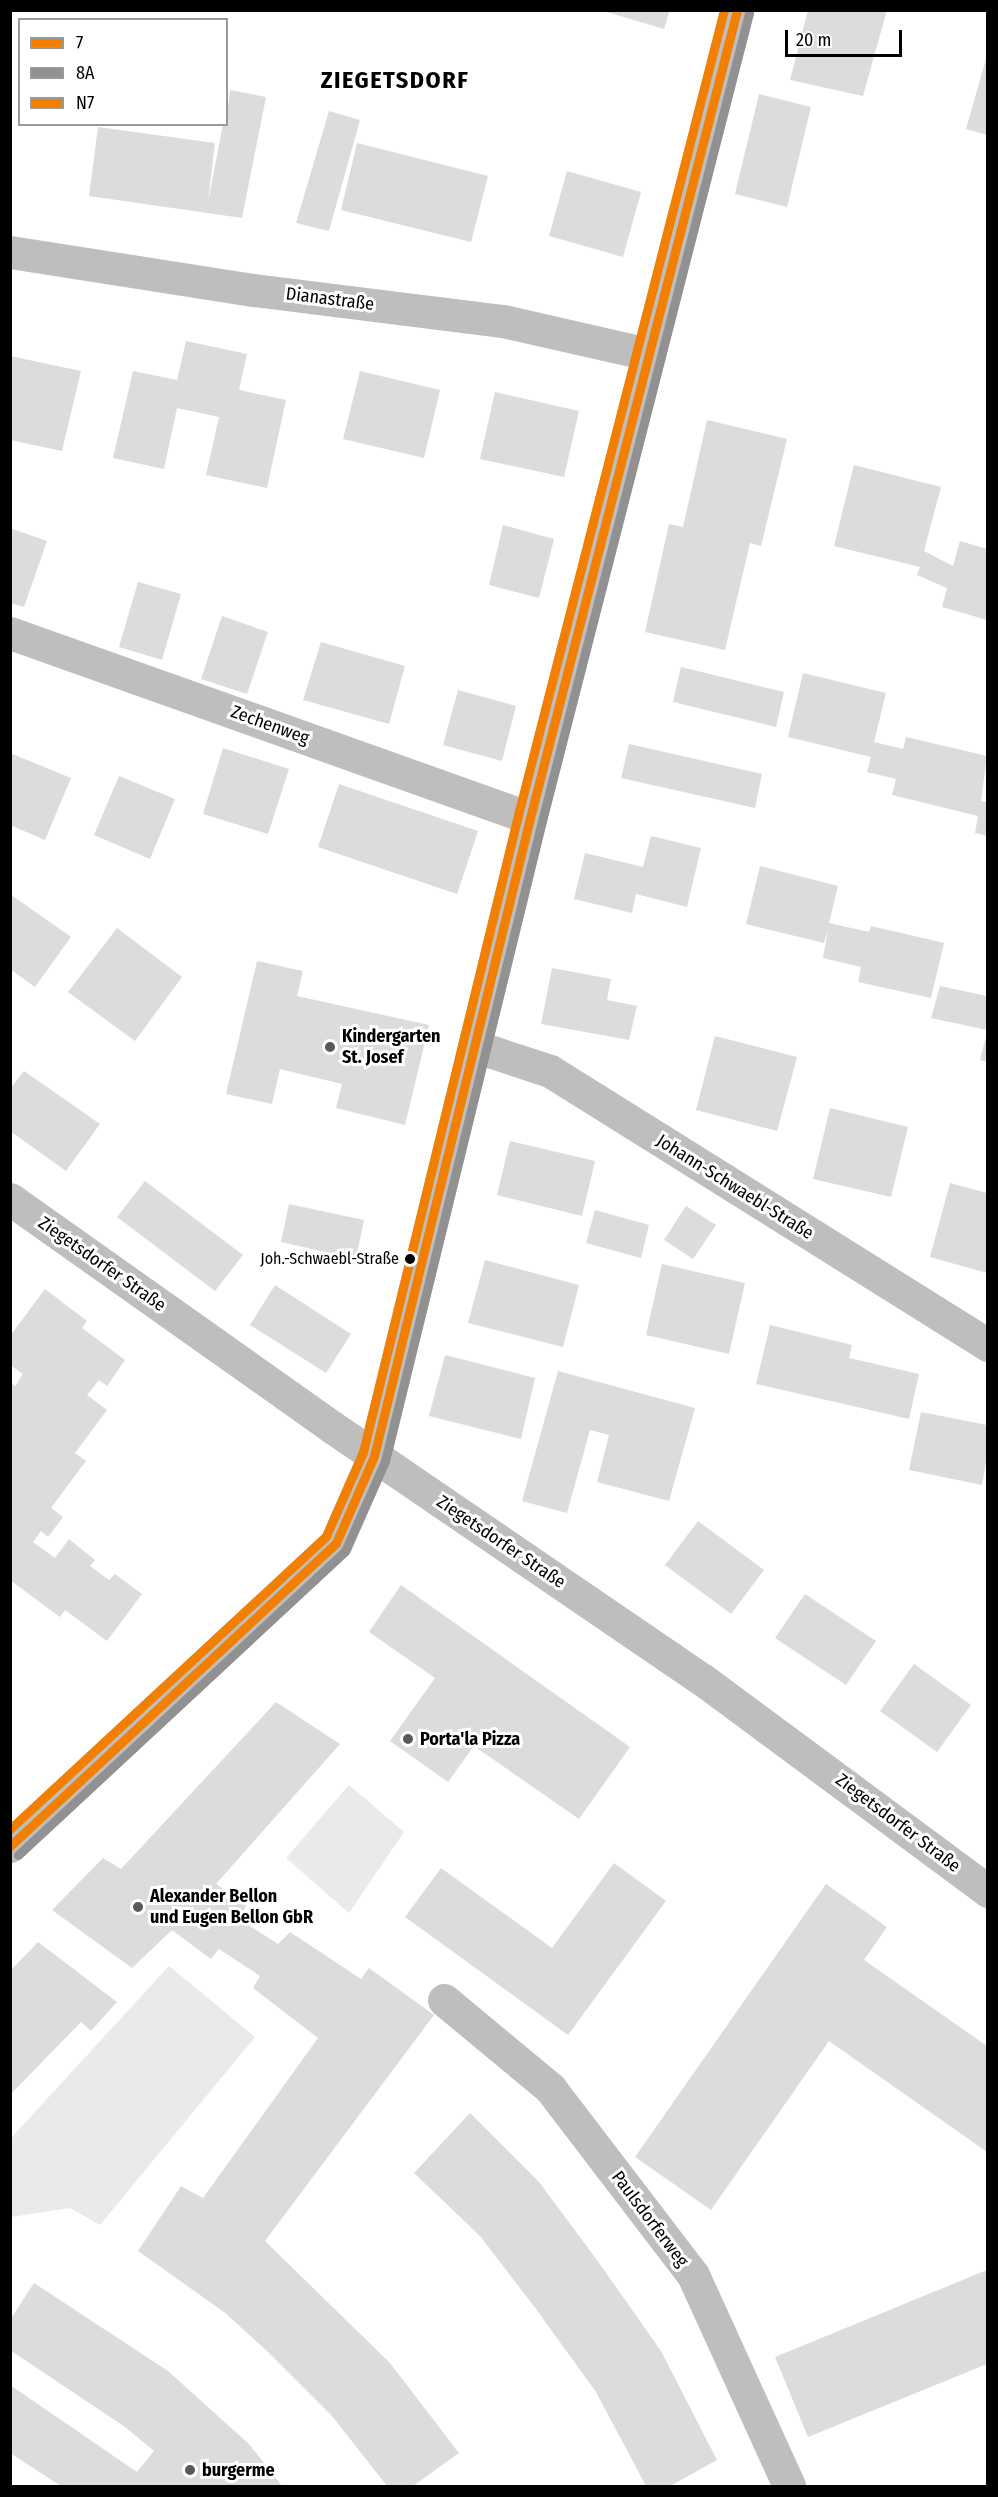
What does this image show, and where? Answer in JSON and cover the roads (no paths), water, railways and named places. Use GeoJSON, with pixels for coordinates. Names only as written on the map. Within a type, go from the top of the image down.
{"type":"FeatureCollection","features":[{"type":"Feature","properties":{"kind":"street"},"geometry":{"type":"LineString","coordinates":[[10,1846],[336,1543],[374,1456],[530,818],[737,10]]}},
{"type":"Feature","properties":{"kind":"street","name":"Dianastraße"},"geometry":{"type":"LineString","coordinates":[[10,252],[254,290],[503,321],[648,354]]}},
{"type":"Feature","properties":{"kind":"street","name":"Zechenweg"},"geometry":{"type":"LineString","coordinates":[[10,633],[530,818]]}},
{"type":"Feature","properties":{"kind":"street","name":"Johann-Schwaebl-Straße"},"geometry":{"type":"LineString","coordinates":[[474,1046],[550,1071],[987,1345]]}},
{"type":"Feature","properties":{"kind":"street","name":"Ziegetsdorfer Straße"},"geometry":{"type":"LineString","coordinates":[[10,1200],[374,1456],[703,1680],[987,1890]]}},
{"type":"Feature","properties":{"kind":"street","name":"Paulsdorferweg"},"geometry":{"type":"LineString","coordinates":[[444,2000],[550,2088],[693,2275],[789,2487]]}},
{"type":"Feature","properties":{"kind":"place","name":"Kindergarten St. Josef"},"geometry":{"type":"Point","coordinates":[330,1047]}},
{"type":"Feature","properties":{"kind":"place","name":"Joh.-Schwaebl-Straße"},"geometry":{"type":"Point","coordinates":[410,1259]}},
{"type":"Feature","properties":{"kind":"place","name":"Porta'la Pizza"},"geometry":{"type":"Point","coordinates":[408,1739]}},
{"type":"Feature","properties":{"kind":"place","name":"Alexander Bellon und Eugen Bellon GbR"},"geometry":{"type":"Point","coordinates":[138,1907]}},
{"type":"Feature","properties":{"kind":"place","name":"burgerme"},"geometry":{"type":"Point","coordinates":[190,2470]}},
{"type":"Feature","properties":{"kind":"district","name":"ZIEGETSDORF"},"geometry":{"type":"Point","coordinates":[395,81]}}]}
